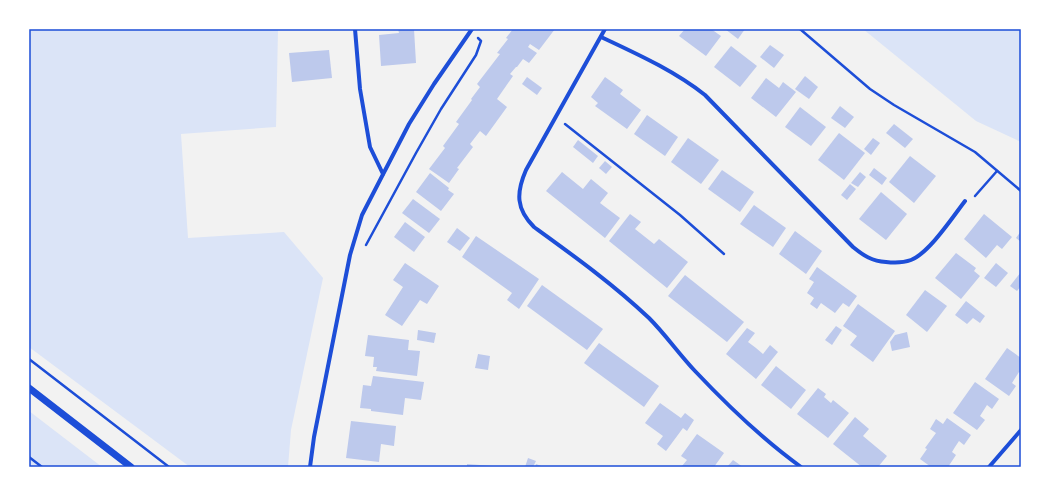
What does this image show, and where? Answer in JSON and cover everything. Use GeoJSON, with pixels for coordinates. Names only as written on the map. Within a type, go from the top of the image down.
{"type":"FeatureCollection","features":[{"type":"Feature","properties":{"kind":"street"},"geometry":{"type":"LineString","coordinates":[[355,29],[360,89],[370,147],[383,174]]}},
{"type":"Feature","properties":{"kind":"street"},"geometry":{"type":"LineString","coordinates":[[605,29],[526,170],[519,190],[519,199],[522,211],[527,220],[534,227],[607,281],[650,319],[728,405],[767,440],[801,467]]}},
{"type":"Feature","properties":{"kind":"street"},"geometry":{"type":"LineString","coordinates":[[310,467],[314,437],[350,255],[362,215],[409,124],[434,84],[472,30]]}},
{"type":"Feature","properties":{"kind":"street"},"geometry":{"type":"LineString","coordinates":[[601,37],[669,70],[705,95],[853,247],[868,258],[889,263],[902,263],[912,260],[929,247],[965,201]]}},
{"type":"Feature","properties":{"kind":"street"},"geometry":{"type":"LineString","coordinates":[[29,388],[131,467]]}},
{"type":"Feature","properties":{"kind":"street"},"geometry":{"type":"LineString","coordinates":[[989,467],[1021,430]]}},
{"type":"Feature","properties":{"kind":"path"},"geometry":{"type":"LineString","coordinates":[[800,29],[870,89],[894,106],[974,152],[1021,191]]}},
{"type":"Feature","properties":{"kind":"path"},"geometry":{"type":"LineString","coordinates":[[350,255],[367,245],[441,109],[476,55],[481,41],[472,30]]}},
{"type":"Feature","properties":{"kind":"path"},"geometry":{"type":"LineString","coordinates":[[556,117],[680,215],[724,254]]}},
{"type":"Feature","properties":{"kind":"path"},"geometry":{"type":"LineString","coordinates":[[965,201],[974,197],[996,171]]}},
{"type":"Feature","properties":{"kind":"path"},"geometry":{"type":"LineString","coordinates":[[29,360],[169,467]]}},
{"type":"Feature","properties":{"kind":"path"},"geometry":{"type":"LineString","coordinates":[[29,457],[42,467]]}},
{"type":"Feature","properties":{"kind":"shaded area"},"geometry":{"type":"Polygon","coordinates":[[[29,29],[279,29],[276,127],[181,134],[188,238],[284,232],[323,278],[291,430],[288,467],[190,467],[29,347],[29,29]]]}},
{"type":"Feature","properties":{"kind":"shaded area"},"geometry":{"type":"Polygon","coordinates":[[[863,29],[1021,29],[1021,142],[976,121],[863,29]]]}},
{"type":"Feature","properties":{"kind":"shaded area"},"geometry":{"type":"Polygon","coordinates":[[[29,411],[102,467],[29,467],[29,411]]]}},
{"type":"Feature","properties":{"kind":"building"},"geometry":{"type":"Polygon","coordinates":[[[398,29],[414,29],[416,63],[381,66],[379,35],[399,33],[398,29]]]}},
{"type":"Feature","properties":{"kind":"building"},"geometry":{"type":"Polygon","coordinates":[[[513,29],[555,29],[539,50],[530,44],[528,47],[537,53],[529,63],[523,59],[516,67],[510,74],[513,76],[497,99],[507,107],[486,136],[480,131],[470,144],[473,147],[457,168],[459,169],[449,183],[429,169],[445,148],[443,146],[459,124],[456,122],[480,87],[477,84],[500,54],[497,53],[508,39],[506,38],[513,29]]]}},
{"type":"Feature","properties":{"kind":"building"},"geometry":{"type":"Polygon","coordinates":[[[685,29],[711,29],[721,36],[706,56],[679,36],[685,29]]]}},
{"type":"Feature","properties":{"kind":"building"},"geometry":{"type":"Polygon","coordinates":[[[725,29],[745,29],[738,39],[725,29]]]}},
{"type":"Feature","properties":{"kind":"building"},"geometry":{"type":"Polygon","coordinates":[[[770,45],[784,55],[774,68],[760,57],[770,45]]]}},
{"type":"Feature","properties":{"kind":"building"},"geometry":{"type":"Polygon","coordinates":[[[731,46],[757,66],[740,87],[714,67],[731,46]]]}},
{"type":"Feature","properties":{"kind":"building"},"geometry":{"type":"Polygon","coordinates":[[[329,50],[332,78],[292,82],[289,53],[329,50]]]}},
{"type":"Feature","properties":{"kind":"building"},"geometry":{"type":"Polygon","coordinates":[[[805,76],[818,87],[809,99],[795,89],[805,76]]]}},
{"type":"Feature","properties":{"kind":"building"},"geometry":{"type":"Polygon","coordinates":[[[527,77],[542,88],[537,95],[522,84],[527,77]]]}},
{"type":"Feature","properties":{"kind":"building"},"geometry":{"type":"Polygon","coordinates":[[[605,77],[623,90],[620,94],[641,110],[627,129],[595,106],[598,103],[591,97],[605,77]]]}},
{"type":"Feature","properties":{"kind":"building"},"geometry":{"type":"Polygon","coordinates":[[[766,78],[779,88],[783,82],[796,92],[776,117],[751,98],[766,78]]]}},
{"type":"Feature","properties":{"kind":"building"},"geometry":{"type":"Polygon","coordinates":[[[840,106],[854,117],[845,128],[831,118],[840,106]]]}},
{"type":"Feature","properties":{"kind":"building"},"geometry":{"type":"Polygon","coordinates":[[[800,107],[826,127],[811,146],[785,127],[800,107]]]}},
{"type":"Feature","properties":{"kind":"building"},"geometry":{"type":"Polygon","coordinates":[[[647,115],[678,137],[665,156],[634,134],[647,115]]]}},
{"type":"Feature","properties":{"kind":"building"},"geometry":{"type":"Polygon","coordinates":[[[894,124],[913,139],[905,148],[886,133],[894,124]]]}},
{"type":"Feature","properties":{"kind":"building"},"geometry":{"type":"Polygon","coordinates":[[[839,133],[865,153],[844,180],[818,160],[839,133]]]}},
{"type":"Feature","properties":{"kind":"building"},"geometry":{"type":"Polygon","coordinates":[[[688,138],[719,160],[701,184],[671,162],[688,138]]]}},
{"type":"Feature","properties":{"kind":"building"},"geometry":{"type":"Polygon","coordinates":[[[873,138],[880,143],[871,155],[864,149],[873,138]]]}},
{"type":"Feature","properties":{"kind":"building"},"geometry":{"type":"Polygon","coordinates":[[[578,140],[598,156],[593,163],[573,147],[578,140]]]}},
{"type":"Feature","properties":{"kind":"building"},"geometry":{"type":"Polygon","coordinates":[[[910,156],[936,176],[914,203],[889,182],[910,156]]]}},
{"type":"Feature","properties":{"kind":"building"},"geometry":{"type":"Polygon","coordinates":[[[605,161],[612,167],[606,174],[599,168],[605,161]]]}},
{"type":"Feature","properties":{"kind":"building"},"geometry":{"type":"Polygon","coordinates":[[[874,168],[887,178],[882,185],[869,175],[874,168]]]}},
{"type":"Feature","properties":{"kind":"building"},"geometry":{"type":"Polygon","coordinates":[[[722,170],[754,192],[740,212],[708,189],[722,170]]]}},
{"type":"Feature","properties":{"kind":"building"},"geometry":{"type":"Polygon","coordinates":[[[562,172],[583,189],[591,179],[608,193],[600,203],[620,218],[605,238],[546,191],[562,172]]]}},
{"type":"Feature","properties":{"kind":"building"},"geometry":{"type":"Polygon","coordinates":[[[860,172],[866,177],[858,187],[851,183],[860,172]]]}},
{"type":"Feature","properties":{"kind":"building"},"geometry":{"type":"Polygon","coordinates":[[[430,173],[449,188],[448,190],[454,194],[441,211],[416,192],[430,173]]]}},
{"type":"Feature","properties":{"kind":"building"},"geometry":{"type":"Polygon","coordinates":[[[850,184],[856,189],[847,200],[841,195],[850,184]]]}},
{"type":"Feature","properties":{"kind":"building"},"geometry":{"type":"Polygon","coordinates":[[[881,192],[907,214],[886,240],[859,219],[881,192]]]}},
{"type":"Feature","properties":{"kind":"building"},"geometry":{"type":"Polygon","coordinates":[[[413,199],[440,219],[429,233],[402,213],[413,199]]]}},
{"type":"Feature","properties":{"kind":"building"},"geometry":{"type":"Polygon","coordinates":[[[754,205],[786,228],[773,247],[740,224],[754,205]]]}},
{"type":"Feature","properties":{"kind":"building"},"geometry":{"type":"Polygon","coordinates":[[[630,214],[641,222],[635,229],[654,244],[659,239],[688,262],[667,288],[609,241],[630,214]]]}},
{"type":"Feature","properties":{"kind":"building"},"geometry":{"type":"Polygon","coordinates":[[[984,214],[1012,237],[1002,249],[997,245],[986,258],[964,239],[984,214]]]}},
{"type":"Feature","properties":{"kind":"building"},"geometry":{"type":"Polygon","coordinates":[[[405,222],[425,237],[414,252],[394,237],[405,222]]]}},
{"type":"Feature","properties":{"kind":"building"},"geometry":{"type":"Polygon","coordinates":[[[457,228],[470,238],[460,251],[447,242],[457,228]]]}},
{"type":"Feature","properties":{"kind":"building"},"geometry":{"type":"Polygon","coordinates":[[[795,231],[822,251],[806,274],[779,254],[795,231]]]}},
{"type":"Feature","properties":{"kind":"building"},"geometry":{"type":"Polygon","coordinates":[[[1021,231],[1021,242],[1016,238],[1021,231]]]}},
{"type":"Feature","properties":{"kind":"building"},"geometry":{"type":"Polygon","coordinates":[[[476,236],[539,279],[519,309],[507,300],[512,293],[462,257],[476,236]]]}},
{"type":"Feature","properties":{"kind":"building"},"geometry":{"type":"Polygon","coordinates":[[[956,253],[976,268],[974,271],[980,276],[961,299],[935,278],[956,253]]]}},
{"type":"Feature","properties":{"kind":"building"},"geometry":{"type":"Polygon","coordinates":[[[405,263],[439,286],[427,304],[420,300],[402,326],[385,315],[403,287],[393,280],[405,263]]]}},
{"type":"Feature","properties":{"kind":"building"},"geometry":{"type":"Polygon","coordinates":[[[996,263],[1008,273],[996,287],[984,278],[996,263]]]}},
{"type":"Feature","properties":{"kind":"building"},"geometry":{"type":"Polygon","coordinates":[[[817,267],[857,296],[849,307],[843,303],[835,313],[821,303],[817,309],[810,304],[814,298],[807,293],[814,282],[809,279],[817,267]]]}},
{"type":"Feature","properties":{"kind":"building"},"geometry":{"type":"Polygon","coordinates":[[[1021,272],[1021,286],[1017,291],[1010,286],[1021,272]]]}},
{"type":"Feature","properties":{"kind":"building"},"geometry":{"type":"Polygon","coordinates":[[[685,275],[744,322],[727,342],[668,296],[685,275]]]}},
{"type":"Feature","properties":{"kind":"building"},"geometry":{"type":"Polygon","coordinates":[[[542,285],[603,329],[587,350],[527,306],[542,285]]]}},
{"type":"Feature","properties":{"kind":"building"},"geometry":{"type":"Polygon","coordinates":[[[925,290],[947,306],[927,332],[906,315],[925,290]]]}},
{"type":"Feature","properties":{"kind":"building"},"geometry":{"type":"Polygon","coordinates":[[[966,301],[985,316],[980,323],[973,318],[967,324],[955,315],[966,301]]]}},
{"type":"Feature","properties":{"kind":"building"},"geometry":{"type":"Polygon","coordinates":[[[858,304],[895,331],[873,362],[850,345],[857,336],[843,326],[858,304]]]}},
{"type":"Feature","properties":{"kind":"building"},"geometry":{"type":"Polygon","coordinates":[[[836,326],[842,330],[832,345],[825,340],[836,326]]]}},
{"type":"Feature","properties":{"kind":"building"},"geometry":{"type":"Polygon","coordinates":[[[747,328],[755,333],[748,342],[763,354],[770,345],[778,352],[756,379],[726,354],[747,328]]]}},
{"type":"Feature","properties":{"kind":"building"},"geometry":{"type":"Polygon","coordinates":[[[418,330],[436,333],[434,343],[417,340],[418,330]]]}},
{"type":"Feature","properties":{"kind":"building"},"geometry":{"type":"Polygon","coordinates":[[[907,332],[910,347],[892,351],[890,342],[895,335],[907,332]]]}},
{"type":"Feature","properties":{"kind":"building"},"geometry":{"type":"Polygon","coordinates":[[[368,335],[409,340],[408,350],[420,351],[417,376],[376,371],[377,367],[373,367],[374,357],[365,356],[368,335]]]}},
{"type":"Feature","properties":{"kind":"building"},"geometry":{"type":"Polygon","coordinates":[[[599,343],[659,386],[644,407],[584,363],[599,343]]]}},
{"type":"Feature","properties":{"kind":"building"},"geometry":{"type":"Polygon","coordinates":[[[1007,348],[1021,358],[1021,373],[1019,372],[1012,383],[1016,386],[1009,396],[985,379],[1007,348]]]}},
{"type":"Feature","properties":{"kind":"building"},"geometry":{"type":"Polygon","coordinates":[[[478,354],[490,356],[488,370],[475,368],[478,354]]]}},
{"type":"Feature","properties":{"kind":"building"},"geometry":{"type":"Polygon","coordinates":[[[776,366],[806,390],[791,409],[761,385],[776,366]]]}},
{"type":"Feature","properties":{"kind":"building"},"geometry":{"type":"Polygon","coordinates":[[[373,376],[424,382],[421,400],[405,398],[403,415],[360,408],[363,385],[371,386],[373,376]]]}},
{"type":"Feature","properties":{"kind":"building"},"geometry":{"type":"Polygon","coordinates":[[[975,382],[999,399],[992,409],[987,405],[980,416],[985,420],[977,430],[953,413],[975,382]]]}},
{"type":"Feature","properties":{"kind":"building"},"geometry":{"type":"Polygon","coordinates":[[[818,388],[826,394],[824,397],[831,403],[833,400],[849,413],[828,438],[797,414],[818,388]]]}},
{"type":"Feature","properties":{"kind":"building"},"geometry":{"type":"Polygon","coordinates":[[[660,403],[681,418],[685,413],[694,420],[687,431],[683,428],[666,451],[657,444],[663,436],[645,423],[660,403]]]}},
{"type":"Feature","properties":{"kind":"building"},"geometry":{"type":"Polygon","coordinates":[[[855,417],[869,429],[863,436],[887,456],[878,467],[862,467],[833,444],[855,417]]]}},
{"type":"Feature","properties":{"kind":"building"},"geometry":{"type":"Polygon","coordinates":[[[947,418],[971,435],[964,445],[959,441],[952,452],[956,455],[948,467],[931,467],[920,459],[927,449],[925,448],[936,433],[930,429],[936,419],[943,424],[947,418]]]}},
{"type":"Feature","properties":{"kind":"building"},"geometry":{"type":"Polygon","coordinates":[[[351,421],[396,426],[394,446],[381,444],[379,462],[346,458],[351,421]]]}},
{"type":"Feature","properties":{"kind":"building"},"geometry":{"type":"Polygon","coordinates":[[[697,434],[724,453],[714,467],[682,466],[687,460],[681,456],[697,434]]]}},
{"type":"Feature","properties":{"kind":"building"},"geometry":{"type":"Polygon","coordinates":[[[528,458],[536,461],[533,467],[525,467],[528,458]]]}},
{"type":"Feature","properties":{"kind":"building"},"geometry":{"type":"Polygon","coordinates":[[[733,460],[743,467],[727,467],[733,460]]]}},
{"type":"Feature","properties":{"kind":"building"},"geometry":{"type":"Polygon","coordinates":[[[467,464],[493,466],[467,467],[467,464]]]}},
{"type":"Feature","properties":{"kind":"building"},"geometry":{"type":"Polygon","coordinates":[[[536,464],[544,467],[535,467],[536,464]]]}}]}
